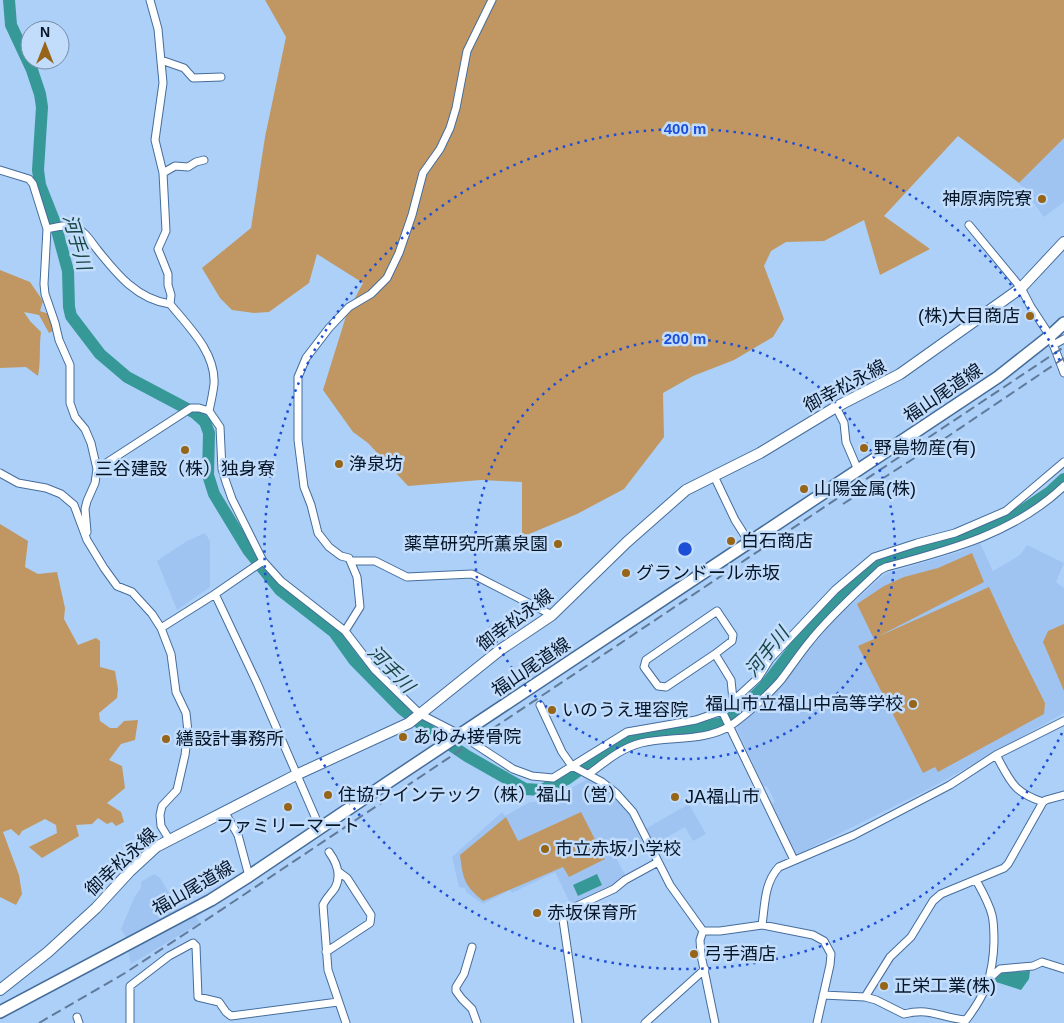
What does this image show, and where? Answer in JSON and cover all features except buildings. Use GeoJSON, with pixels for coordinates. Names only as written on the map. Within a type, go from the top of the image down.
{"type":"FeatureCollection","features":[{"type":"Feature","properties":{"kind":"main road","name":"御幸松永線"},"geometry":{"type":"LineString","coordinates":[[0,990],[48,952],[96,908],[130,871],[156,847],[296,775],[417,717],[500,650],[552,615],[627,542],[686,490],[760,454],[836,407],[900,374],[1021,288],[1064,242]]}},
{"type":"Feature","properties":{"kind":"main road","name":"福山尾道線"},"geometry":{"type":"LineString","coordinates":[[0,1012],[211,900],[249,876],[1052,341],[1064,323]]}},
{"type":"Feature","properties":{"kind":"street"},"geometry":{"type":"LineString","coordinates":[[150,0],[158,29],[163,83],[154,140],[162,173],[166,231],[158,249],[168,274],[168,285],[171,295],[170,304]]}},
{"type":"Feature","properties":{"kind":"street"},"geometry":{"type":"LineString","coordinates":[[345,631],[360,607],[357,576],[350,558],[341,556],[328,546],[318,533],[311,505],[304,488],[298,440],[298,378],[306,358],[329,328],[349,307],[371,294],[387,278],[404,238],[423,173],[440,149],[450,128],[467,51],[492,0]]}},
{"type":"Feature","properties":{"kind":"street"},"geometry":{"type":"LineString","coordinates":[[161,60],[184,68],[193,78],[220,77]]}},
{"type":"Feature","properties":{"kind":"street"},"geometry":{"type":"LineString","coordinates":[[162,173],[175,166],[188,167],[204,160]]}},
{"type":"Feature","properties":{"kind":"street"},"geometry":{"type":"LineString","coordinates":[[0,170],[29,180],[33,184],[50,229],[44,284],[45,294],[70,365],[70,403],[72,410],[88,436],[96,469],[95,483],[85,509],[88,527],[87,540]]}},
{"type":"Feature","properties":{"kind":"street"},"geometry":{"type":"LineString","coordinates":[[969,225],[1021,288],[1052,341],[1064,373]]}},
{"type":"Feature","properties":{"kind":"street"},"geometry":{"type":"LineString","coordinates":[[50,229],[60,226],[74,227],[84,233],[119,277],[133,289],[170,304],[205,349],[213,370],[214,383],[209,411]]}},
{"type":"Feature","properties":{"kind":"street"},"geometry":{"type":"LineString","coordinates":[[1052,341],[1064,339]]}},
{"type":"Feature","properties":{"kind":"street"},"geometry":{"type":"LineString","coordinates":[[836,407],[844,423],[846,442],[858,470]]}},
{"type":"Feature","properties":{"kind":"street"},"geometry":{"type":"LineString","coordinates":[[96,469],[182,412],[191,408],[209,411],[220,427],[222,469],[226,482],[232,499],[262,562],[281,581],[345,631],[375,670],[417,717],[458,737],[513,770],[532,776],[553,778],[574,767],[627,732],[696,720],[722,712],[758,678],[770,659],[834,590],[874,557],[955,533],[1006,511],[1064,462]]}},
{"type":"Feature","properties":{"kind":"street"},"geometry":{"type":"LineString","coordinates":[[0,473],[18,483],[46,488],[61,494],[74,505],[87,540],[104,568],[117,586],[132,592],[152,614],[161,628],[172,654],[176,692],[186,713],[188,732],[177,790],[162,806],[160,815],[161,826],[169,839]]}},
{"type":"Feature","properties":{"kind":"street"},"geometry":{"type":"LineString","coordinates":[[714,476],[735,520],[749,542]]}},
{"type":"Feature","properties":{"kind":"street"},"geometry":{"type":"LineString","coordinates":[[587,773],[631,746],[643,742],[686,738],[720,730],[729,725],[746,713],[780,681],[811,640],[880,570],[979,539],[1024,518],[1053,497],[1064,486]]}},
{"type":"Feature","properties":{"kind":"street"},"geometry":{"type":"LineString","coordinates":[[161,628],[262,562]]}},
{"type":"Feature","properties":{"kind":"street"},"geometry":{"type":"LineString","coordinates":[[351,562],[375,562],[407,577],[472,574],[552,615]]}},
{"type":"Feature","properties":{"kind":"street"},"geometry":{"type":"LineString","coordinates":[[215,594],[257,683],[320,828]]}},
{"type":"Feature","properties":{"kind":"street"},"geometry":{"type":"LineString","coordinates":[[717,612],[733,635],[732,641],[715,654],[666,687],[658,686],[644,667],[646,660],[717,612]]}},
{"type":"Feature","properties":{"kind":"street"},"geometry":{"type":"LineString","coordinates":[[715,654],[731,680],[733,700]]}},
{"type":"Feature","properties":{"kind":"street"},"geometry":{"type":"LineString","coordinates":[[540,705],[562,752],[574,767],[587,773],[616,793],[633,812],[670,885],[703,931]]}},
{"type":"Feature","properties":{"kind":"street"},"geometry":{"type":"LineString","coordinates":[[722,712],[794,860]]}},
{"type":"Feature","properties":{"kind":"street"},"geometry":{"type":"LineString","coordinates":[[762,925],[768,884],[772,875],[779,868],[854,835],[950,785],[996,755],[1064,720]]}},
{"type":"Feature","properties":{"kind":"street"},"geometry":{"type":"LineString","coordinates":[[996,755],[1016,789],[1026,796],[1044,802]]}},
{"type":"Feature","properties":{"kind":"street"},"geometry":{"type":"LineString","coordinates":[[865,997],[882,968],[890,957],[911,937],[933,901],[941,894],[1004,868],[1044,802],[1064,795]]}},
{"type":"Feature","properties":{"kind":"street"},"geometry":{"type":"LineString","coordinates":[[224,811],[238,835],[249,876]]}},
{"type":"Feature","properties":{"kind":"street"},"geometry":{"type":"LineString","coordinates":[[329,852],[335,860],[339,872],[336,886],[323,905],[326,952],[328,970],[346,1023]]}},
{"type":"Feature","properties":{"kind":"street"},"geometry":{"type":"LineString","coordinates":[[578,1023],[562,913],[614,889],[625,880],[658,862]]}},
{"type":"Feature","properties":{"kind":"street"},"geometry":{"type":"LineString","coordinates":[[326,952],[370,923],[371,920],[371,915],[347,878],[339,872]]}},
{"type":"Feature","properties":{"kind":"street"},"geometry":{"type":"LineString","coordinates":[[824,995],[865,997],[876,1000],[904,1014],[930,1011],[951,1019],[966,1020],[979,1003],[990,978],[993,964],[993,918],[976,880]]}},
{"type":"Feature","properties":{"kind":"street"},"geometry":{"type":"LineString","coordinates":[[703,931],[720,931],[762,925],[813,935],[824,941],[831,954],[817,1023]]}},
{"type":"Feature","properties":{"kind":"street"},"geometry":{"type":"LineString","coordinates":[[703,931],[700,940],[701,955],[715,1023]]}},
{"type":"Feature","properties":{"kind":"street"},"geometry":{"type":"LineString","coordinates":[[130,1023],[130,986],[169,956],[194,943],[196,946],[198,997],[219,1002],[231,1016],[338,1002]]}},
{"type":"Feature","properties":{"kind":"street"},"geometry":{"type":"LineString","coordinates":[[472,947],[464,974],[456,987],[456,991],[472,1009],[477,1023]]}},
{"type":"Feature","properties":{"kind":"street"},"geometry":{"type":"LineString","coordinates":[[990,978],[1000,969],[1033,966],[1042,962],[1064,969]]}},
{"type":"Feature","properties":{"kind":"street"},"geometry":{"type":"LineString","coordinates":[[645,1023],[705,970]]}},
{"type":"Feature","properties":{"kind":"shaded area"},"geometry":{"type":"Polygon","coordinates":[[[265,0],[1064,0],[1064,138],[1019,183],[958,136],[884,216],[930,249],[880,275],[864,220],[824,241],[786,242],[771,251],[764,266],[784,319],[773,337],[734,360],[693,376],[663,393],[664,437],[624,489],[577,514],[522,537],[522,482],[481,480],[408,486],[368,443],[353,432],[323,390],[347,313],[363,283],[317,254],[309,283],[269,312],[254,313],[232,310],[220,298],[202,268],[251,228],[265,137],[286,37],[265,0]]]}},
{"type":"Feature","properties":{"kind":"shaded area"},"geometry":{"type":"Polygon","coordinates":[[[1064,138],[1064,202],[1044,217],[1019,183],[1064,138]]]}},
{"type":"Feature","properties":{"kind":"shaded area"},"geometry":{"type":"Polygon","coordinates":[[[0,270],[30,282],[43,301],[40,311],[49,314],[55,330],[49,333],[39,315],[24,312],[41,332],[38,376],[26,367],[0,368],[0,270]]]}},
{"type":"Feature","properties":{"kind":"shaded area"},"geometry":{"type":"Polygon","coordinates":[[[0,524],[28,541],[25,567],[38,574],[57,572],[65,608],[64,619],[78,645],[96,638],[100,641],[100,667],[115,671],[118,689],[117,698],[99,713],[100,721],[110,728],[117,728],[124,721],[138,720],[135,740],[121,744],[109,760],[122,766],[125,788],[107,803],[121,812],[124,822],[116,826],[112,822],[107,824],[98,818],[92,824],[76,825],[79,836],[42,858],[29,847],[57,833],[56,825],[45,819],[22,831],[19,836],[11,829],[3,832],[19,875],[22,894],[16,905],[0,897],[0,524]]]}},
{"type":"Feature","properties":{"kind":"shaded area"},"geometry":{"type":"Polygon","coordinates":[[[205,533],[210,541],[210,587],[177,610],[157,561],[187,541],[205,533]]]}},
{"type":"Feature","properties":{"kind":"shaded area","name":"福山市立福山中高等学校"},"geometry":{"type":"Polygon","coordinates":[[[980,543],[993,571],[1020,555],[1027,545],[1064,563],[1056,582],[1064,588],[1064,713],[927,790],[798,854],[796,853],[772,804],[775,802],[767,786],[764,787],[737,729],[737,725],[772,695],[836,618],[885,574],[959,552],[980,543]]]}},
{"type":"Feature","properties":{"kind":"shaded area"},"geometry":{"type":"Polygon","coordinates":[[[972,553],[984,582],[877,637],[989,587],[1045,703],[1044,714],[938,772],[935,767],[923,773],[858,646],[874,639],[857,604],[884,586],[904,577],[938,568],[972,553]]]}},
{"type":"Feature","properties":{"kind":"shaded area"},"geometry":{"type":"Polygon","coordinates":[[[1064,624],[1064,691],[1043,642],[1048,631],[1064,624]]]}},
{"type":"Feature","properties":{"kind":"shaded area","name":"市立赤坂小学校"},"geometry":{"type":"Polygon","coordinates":[[[590,778],[611,793],[626,808],[645,841],[615,856],[626,876],[615,885],[571,905],[555,872],[512,893],[510,890],[483,904],[466,892],[465,888],[459,887],[452,857],[502,812],[505,816],[530,802],[545,802],[590,778]]]}},
{"type":"Feature","properties":{"kind":"shaded area"},"geometry":{"type":"Polygon","coordinates":[[[689,804],[706,834],[693,841],[685,827],[654,845],[645,829],[689,804]]]}},
{"type":"Feature","properties":{"kind":"shaded area"},"geometry":{"type":"Polygon","coordinates":[[[581,812],[605,859],[569,877],[563,867],[483,901],[468,886],[462,870],[460,855],[506,817],[518,841],[581,812]]]}},
{"type":"Feature","properties":{"kind":"shaded area"},"geometry":{"type":"Polygon","coordinates":[[[154,874],[160,878],[179,909],[127,939],[121,929],[135,896],[141,888],[141,882],[154,874]]]}},
{"type":"Feature","properties":{"kind":"shaded area"},"geometry":{"type":"Polygon","coordinates":[[[597,874],[602,885],[578,896],[573,885],[597,874]]]}},
{"type":"Feature","properties":{"kind":"shaded area"},"geometry":{"type":"Polygon","coordinates":[[[194,914],[200,923],[131,964],[128,950],[194,914]]]}},
{"type":"Feature","properties":{"kind":"shaded area"},"geometry":{"type":"Polygon","coordinates":[[[1030,971],[1029,979],[1021,990],[993,981],[1003,972],[1030,971]]]}},
{"type":"Feature","properties":{"kind":"waterway","name":"河手川"},"geometry":{"type":"LineString","coordinates":[[9,0],[11,25],[32,70],[40,94],[42,107],[38,170],[40,185],[55,223],[68,271],[71,316],[100,354],[127,377],[195,413],[205,422],[209,433],[208,475],[214,494],[248,550],[280,590],[334,632],[354,660],[402,709],[467,756],[525,789],[541,790],[567,779],[614,745],[631,737],[694,729],[721,723],[738,712],[764,687],[809,629],[862,578],[881,565],[966,538],[1010,519],[1050,492],[1064,479]]}},
{"type":"Feature","properties":{"kind":"railway"},"geometry":{"type":"LineString","coordinates":[[39,1023],[125,973],[194,928],[1064,347]]}},
{"type":"Feature","properties":{"kind":"railway"},"geometry":{"type":"LineString","coordinates":[[843,504],[1064,358]]}},
{"type":"Feature","properties":{"kind":"place","name":"神原病院寮"},"geometry":{"type":"Point","coordinates":[1042,199]}},
{"type":"Feature","properties":{"kind":"place","name":"(株)大目商店"},"geometry":{"type":"Point","coordinates":[1030,316]}},
{"type":"Feature","properties":{"kind":"place","name":"野島物産(有)"},"geometry":{"type":"Point","coordinates":[864,448]}},
{"type":"Feature","properties":{"kind":"place","name":"三谷建設（株）独身寮"},"geometry":{"type":"Point","coordinates":[185,450]}},
{"type":"Feature","properties":{"kind":"place","name":"浄泉坊"},"geometry":{"type":"Point","coordinates":[339,464]}},
{"type":"Feature","properties":{"kind":"place","name":"山陽金属(株)"},"geometry":{"type":"Point","coordinates":[804,489]}},
{"type":"Feature","properties":{"kind":"place","name":"白石商店"},"geometry":{"type":"Point","coordinates":[731,541]}},
{"type":"Feature","properties":{"kind":"place","name":"薬草研究所薫泉園"},"geometry":{"type":"Point","coordinates":[558,544]}},
{"type":"Feature","properties":{"kind":"place","name":"グランドール赤坂"},"geometry":{"type":"Point","coordinates":[626,573]}},
{"type":"Feature","properties":{"kind":"place","name":"福山市立福山中高等学校"},"geometry":{"type":"Point","coordinates":[913,704]}},
{"type":"Feature","properties":{"kind":"place","name":"いのうえ理容院"},"geometry":{"type":"Point","coordinates":[552,710]}},
{"type":"Feature","properties":{"kind":"place","name":"あゆみ接骨院"},"geometry":{"type":"Point","coordinates":[403,737]}},
{"type":"Feature","properties":{"kind":"place","name":"繕設計事務所"},"geometry":{"type":"Point","coordinates":[166,739]}},
{"type":"Feature","properties":{"kind":"place","name":"住協ウインテック（株）福山（営）"},"geometry":{"type":"Point","coordinates":[328,795]}},
{"type":"Feature","properties":{"kind":"place","name":"JA福山市"},"geometry":{"type":"Point","coordinates":[675,797]}},
{"type":"Feature","properties":{"kind":"place","name":"ファミリーマート"},"geometry":{"type":"Point","coordinates":[288,807]}},
{"type":"Feature","properties":{"kind":"place","name":"市立赤坂小学校"},"geometry":{"type":"Point","coordinates":[545,849]}},
{"type":"Feature","properties":{"kind":"place","name":"赤坂保育所"},"geometry":{"type":"Point","coordinates":[537,913]}},
{"type":"Feature","properties":{"kind":"place","name":"弓手酒店"},"geometry":{"type":"Point","coordinates":[694,954]}},
{"type":"Feature","properties":{"kind":"place","name":"正栄工業(株)"},"geometry":{"type":"Point","coordinates":[884,986]}}]}
